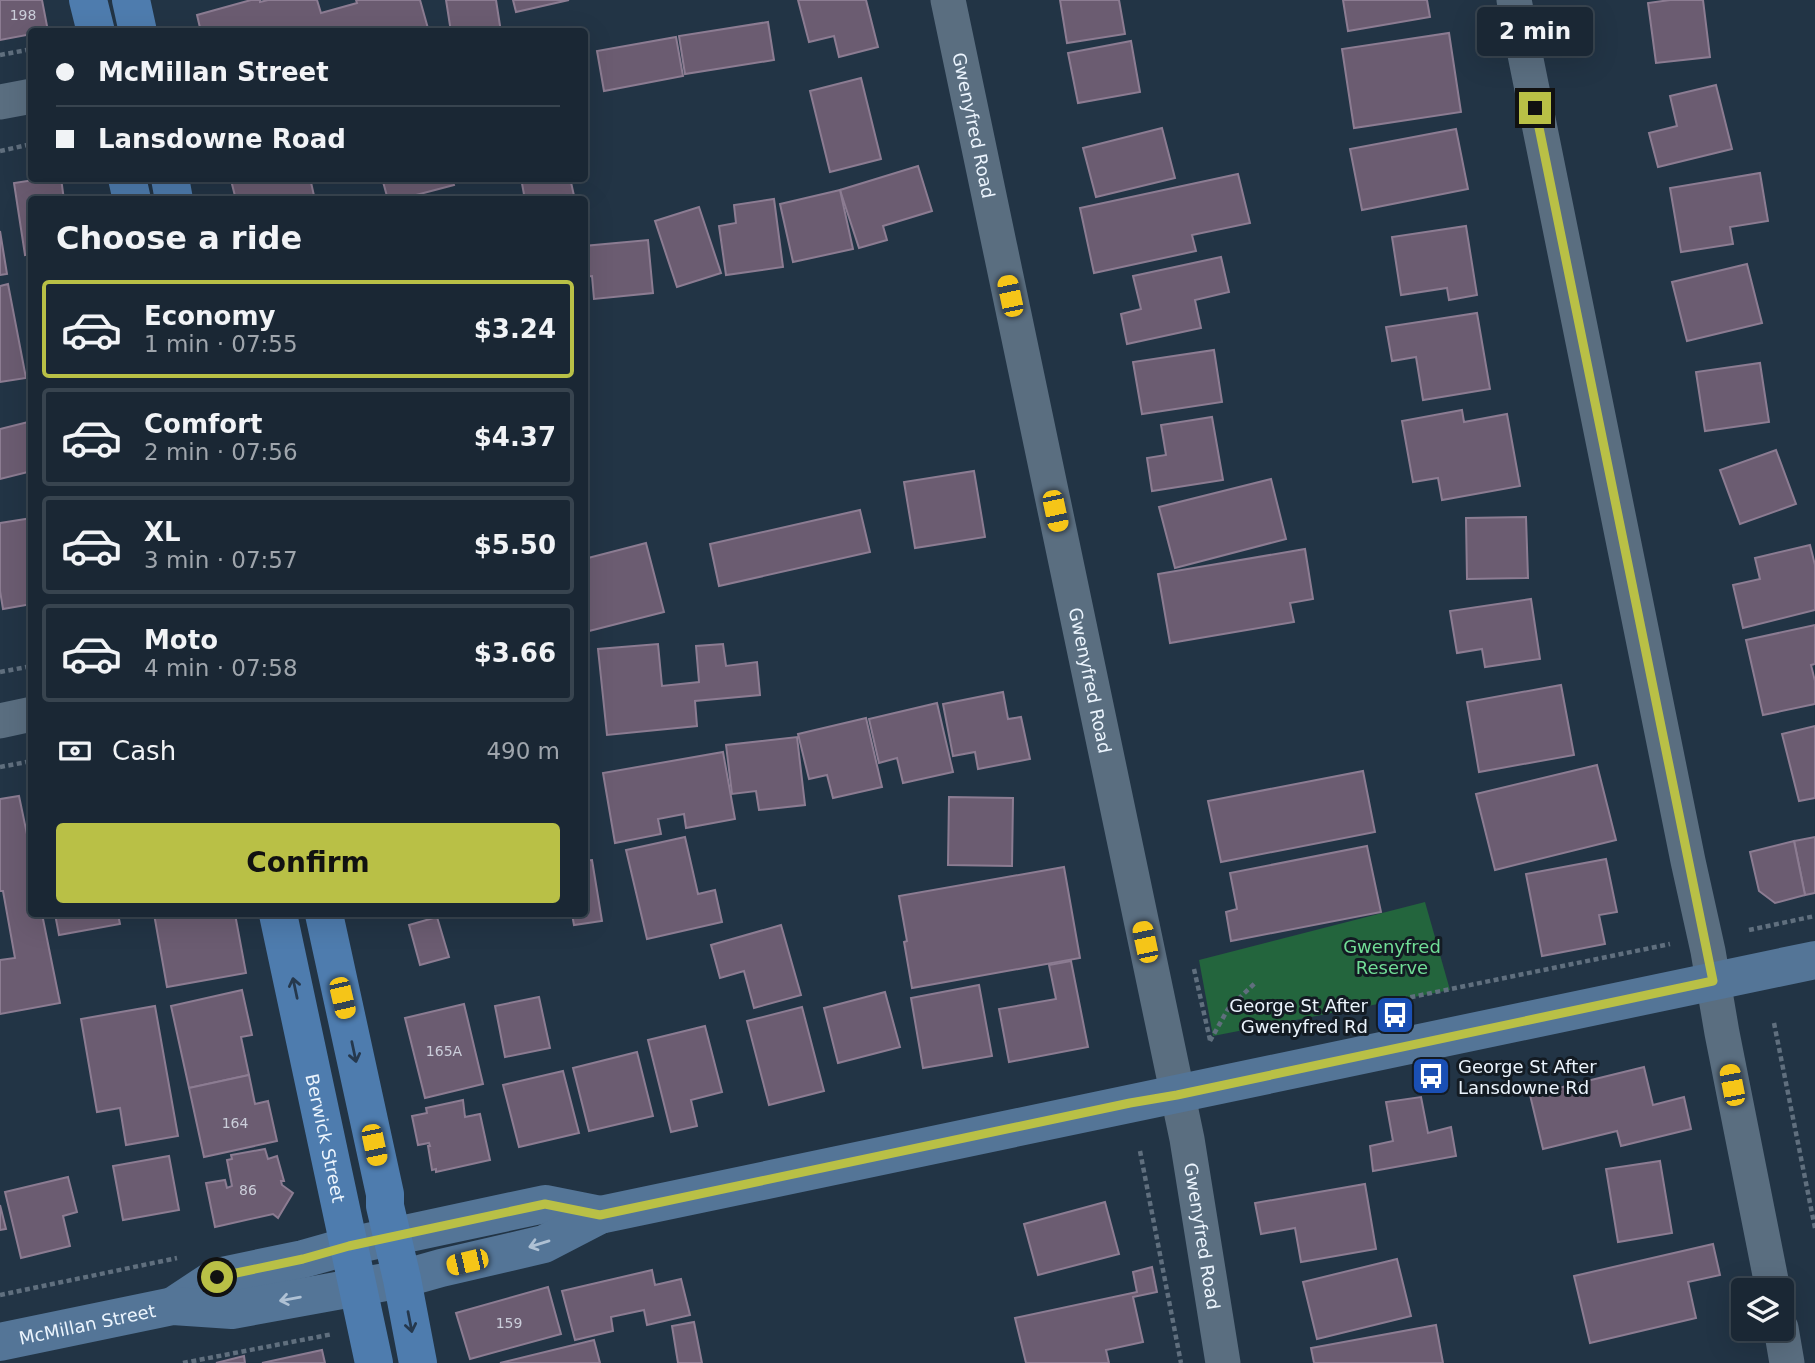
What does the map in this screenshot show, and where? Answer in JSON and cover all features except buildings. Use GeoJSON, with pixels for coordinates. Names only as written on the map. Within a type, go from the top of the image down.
{"type":"FeatureCollection","features":[{"type":"Feature","properties":{"kind":"main road"},"geometry":{"type":"LineString","coordinates":[[88,0],[95,28]]}},
{"type":"Feature","properties":{"kind":"main road"},"geometry":{"type":"LineString","coordinates":[[131,0],[137,28]]}},
{"type":"Feature","properties":{"kind":"main road","name":"Berwick Street"},"geometry":{"type":"LineString","coordinates":[[279,917],[374,1363]]}},
{"type":"Feature","properties":{"kind":"main road"},"geometry":{"type":"LineString","coordinates":[[325,917],[394,1237],[418,1363]]}},
{"type":"Feature","properties":{"kind":"main road"},"geometry":{"type":"LineString","coordinates":[[600,1215],[1815,960]]}},
{"type":"Feature","properties":{"kind":"main road","name":"McMillan Street"},"geometry":{"type":"LineString","coordinates":[[173,1306],[217,1277],[545,1204],[600,1215]]}},
{"type":"Feature","properties":{"kind":"main road","name":"McMillan Street"},"geometry":{"type":"LineString","coordinates":[[0,1342],[173,1306],[232,1310],[402,1279],[544,1244],[600,1215]]}},
{"type":"Feature","properties":{"kind":"street","name":"Gwenyfred Road"},"geometry":{"type":"LineString","coordinates":[[948,0],[1187,1139],[1223,1363]]}},
{"type":"Feature","properties":{"kind":"street"},"geometry":{"type":"LineString","coordinates":[[1514,0],[1771,1278]]}},
{"type":"Feature","properties":{"kind":"street"},"geometry":{"type":"LineString","coordinates":[[0,102],[28,97]]}},
{"type":"Feature","properties":{"kind":"street"},"geometry":{"type":"LineString","coordinates":[[0,721],[28,715]]}},
{"type":"Feature","properties":{"kind":"street"},"geometry":{"type":"LineString","coordinates":[[1783,1341],[1787,1363]]}},
{"type":"Feature","properties":{"kind":"path"},"geometry":{"type":"LineString","coordinates":[[0,55],[28,50]]}},
{"type":"Feature","properties":{"kind":"path"},"geometry":{"type":"LineString","coordinates":[[0,151],[28,145]]}},
{"type":"Feature","properties":{"kind":"path"},"geometry":{"type":"LineString","coordinates":[[0,672],[28,667]]}},
{"type":"Feature","properties":{"kind":"path"},"geometry":{"type":"LineString","coordinates":[[0,767],[28,762]]}},
{"type":"Feature","properties":{"kind":"path"},"geometry":{"type":"LineString","coordinates":[[1749,930],[1815,916]]}},
{"type":"Feature","properties":{"kind":"path"},"geometry":{"type":"LineString","coordinates":[[1402,999],[1670,944]]}},
{"type":"Feature","properties":{"kind":"path"},"geometry":{"type":"LineString","coordinates":[[1194,969],[1210,1041],[1228,1009],[1255,983]]}},
{"type":"Feature","properties":{"kind":"path"},"geometry":{"type":"LineString","coordinates":[[1774,1023],[1815,1228]]}},
{"type":"Feature","properties":{"kind":"path"},"geometry":{"type":"LineString","coordinates":[[1140,1152],[1181,1363]]}},
{"type":"Feature","properties":{"kind":"path"},"geometry":{"type":"LineString","coordinates":[[0,1295],[178,1258]]}},
{"type":"Feature","properties":{"kind":"path"},"geometry":{"type":"LineString","coordinates":[[183,1363],[335,1333],[337,1343]]}},
{"type":"Feature","properties":{"kind":"green space","name":"Gwenyfred Reserve"},"geometry":{"type":"Polygon","coordinates":[[[1425,902],[1450,990],[1213,1036],[1199,960],[1425,902]]]}},
{"type":"Feature","properties":{"kind":"place","name":"George St After Gwenyfred Rd"},"geometry":{"type":"Point","coordinates":[1395,1015]}},
{"type":"Feature","properties":{"kind":"place","name":"George St After Lansdowne Rd"},"geometry":{"type":"Point","coordinates":[1431,1076]}},
{"type":"Feature","properties":{"kind":"route"},"geometry":{"type":"LineString","coordinates":[[217,1277],[545,1204],[600,1215],[1713,981],[1535,108]]}}]}
